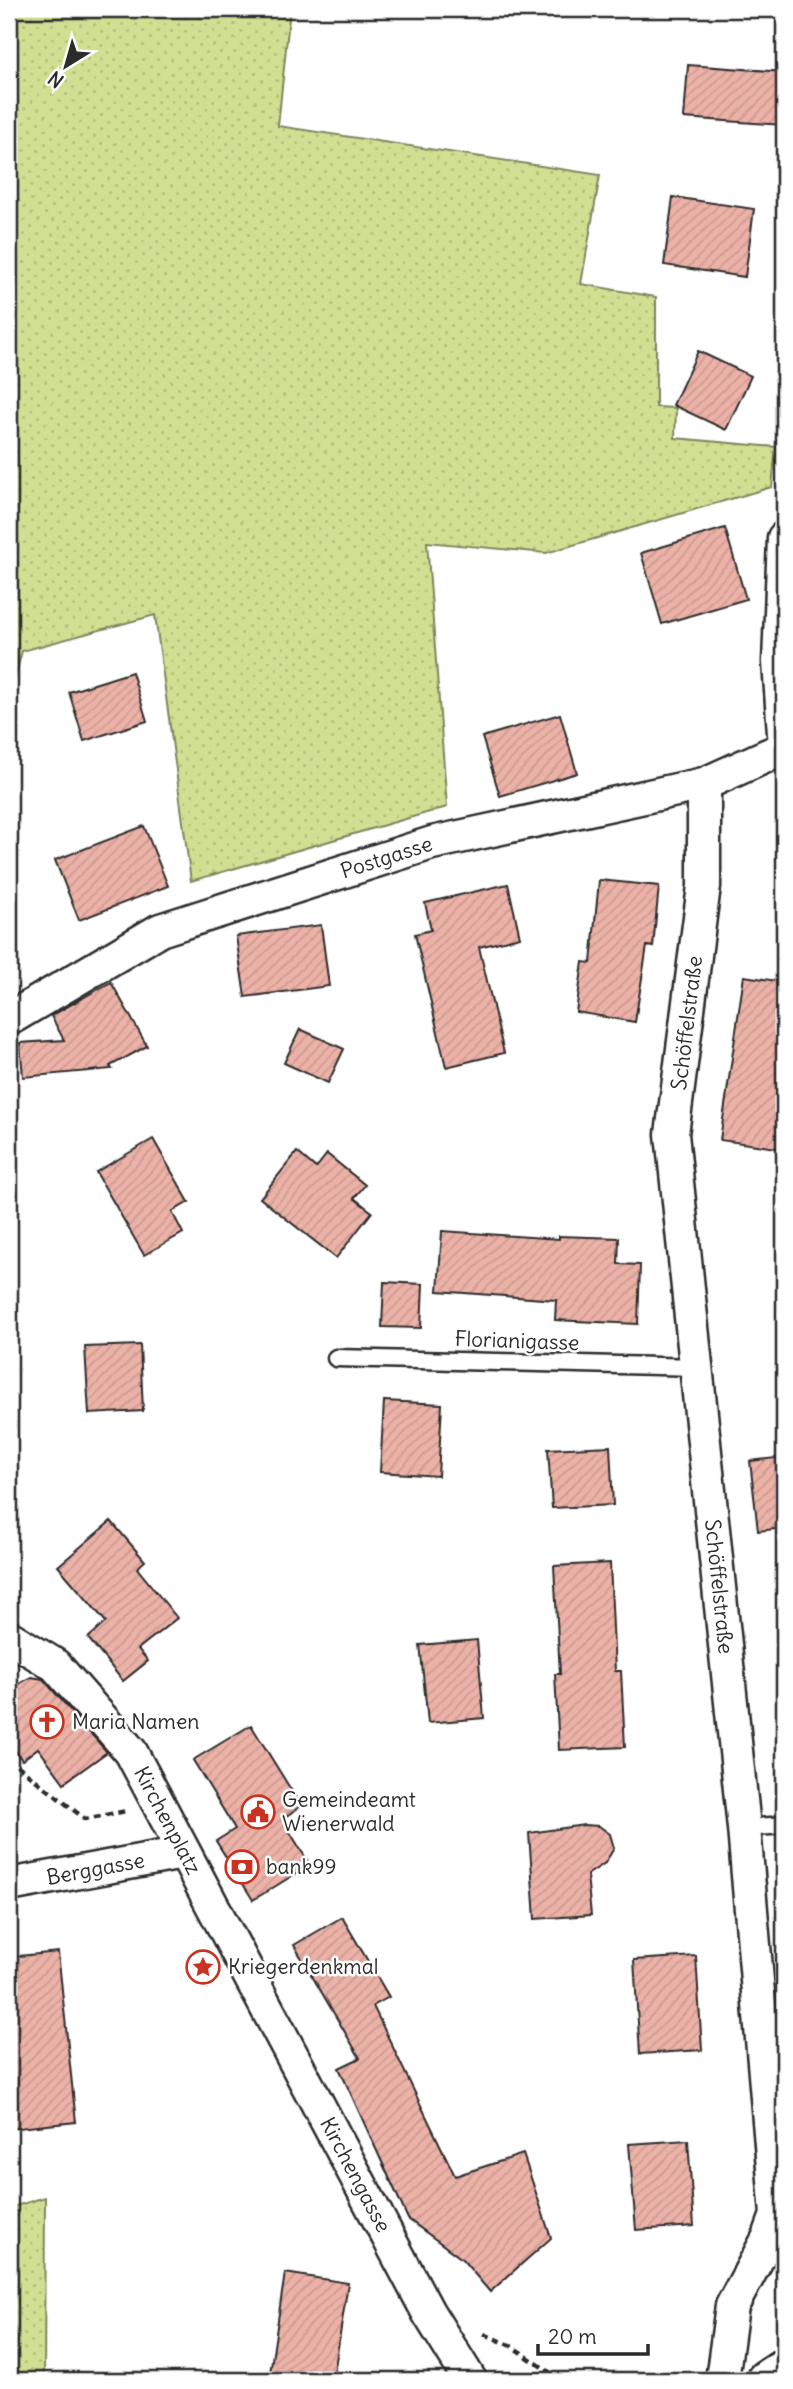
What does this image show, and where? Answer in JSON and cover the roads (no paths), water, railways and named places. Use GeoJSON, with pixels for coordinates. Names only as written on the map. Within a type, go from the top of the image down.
{"type":"FeatureCollection","features":[{"type":"Feature","properties":{"kind":"street"},"geometry":{"type":"LineString","coordinates":[[784,538],[779,662],[784,734]]}},
{"type":"Feature","properties":{"kind":"street","name":"Postgasse"},"geometry":{"type":"LineString","coordinates":[[9,1019],[160,930],[432,843],[704,784],[784,748]]}},
{"type":"Feature","properties":{"kind":"street","name":"Schöffelstraße"},"geometry":{"type":"LineString","coordinates":[[704,784],[704,886],[672,1134],[698,1367],[781,2209],[732,2306],[722,2380]]}},
{"type":"Feature","properties":{"kind":"street","name":"Kirchenplatz"},"geometry":{"type":"LineString","coordinates":[[9,1637],[55,1665],[131,1752],[244,1966]]}},
{"type":"Feature","properties":{"kind":"street","name":"Berggasse"},"geometry":{"type":"LineString","coordinates":[[9,1885],[183,1853]]}},
{"type":"Feature","properties":{"kind":"street","name":"Kirchengasse"},"geometry":{"type":"LineString","coordinates":[[244,1966],[428,2312],[470,2380]]}},
{"type":"Feature","properties":{"kind":"lane","name":"Florianigasse"},"geometry":{"type":"LineString","coordinates":[[336,1357],[698,1367]]}},
{"type":"Feature","properties":{"kind":"lane"},"geometry":{"type":"LineString","coordinates":[[744,1828],[784,1825]]}},
{"type":"Feature","properties":{"kind":"place","name":"Maria Namen"},"geometry":{"type":"Point","coordinates":[47,1722]}},
{"type":"Feature","properties":{"kind":"place","name":"Gemeindeamt Wienerwald"},"geometry":{"type":"Point","coordinates":[258,1812]}},
{"type":"Feature","properties":{"kind":"place","name":"bank99"},"geometry":{"type":"Point","coordinates":[242,1867]}},
{"type":"Feature","properties":{"kind":"place","name":"Kriegerdenkmal"},"geometry":{"type":"Point","coordinates":[203,1967]}}]}
